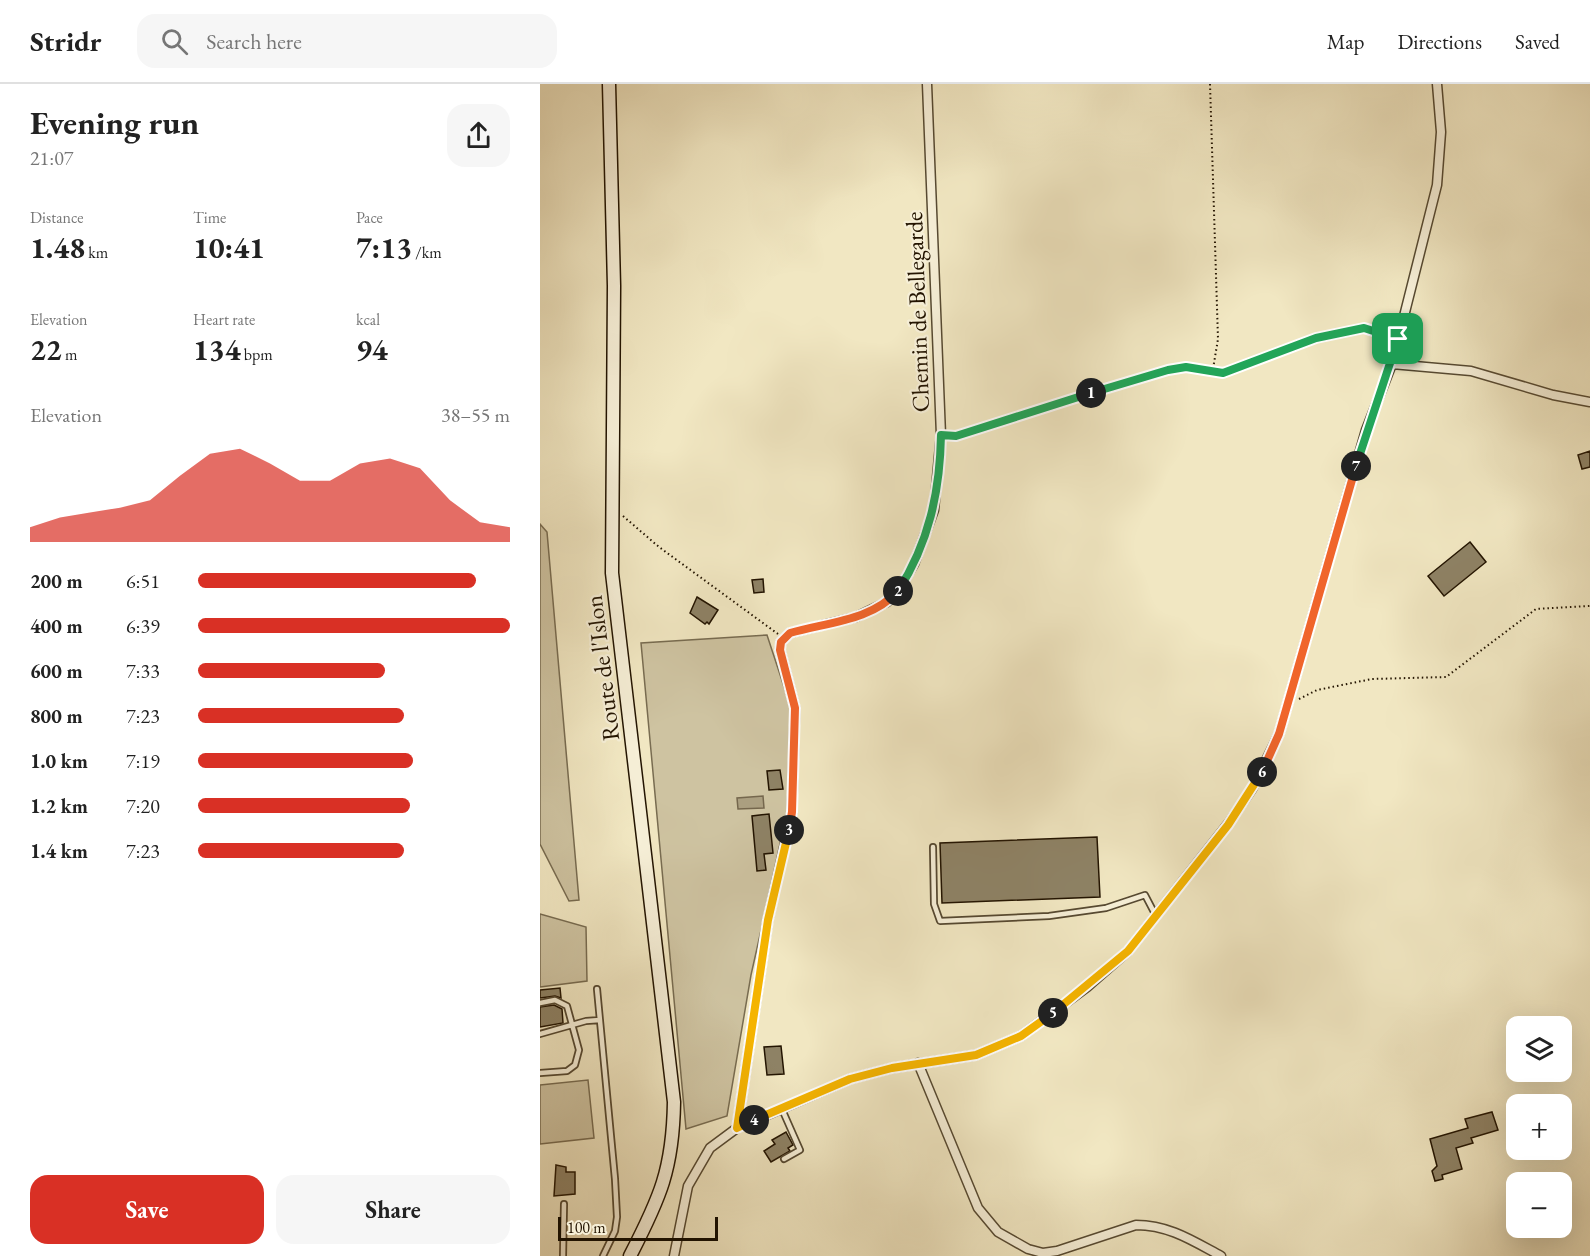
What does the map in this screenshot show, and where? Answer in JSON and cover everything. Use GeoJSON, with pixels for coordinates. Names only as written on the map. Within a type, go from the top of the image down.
{"type":"FeatureCollection","features":[{"type":"Feature","properties":{"kind":"street","name":"Route de l'Islon"},"geometry":{"type":"LineString","coordinates":[[609,84],[614,286],[612,573],[674,1102],[674,1140],[663,1187],[630,1256]]}},
{"type":"Feature","properties":{"kind":"street","name":"Chemin de Bellegarde"},"geometry":{"type":"LineString","coordinates":[[784,638],[790,633],[872,611],[888,602],[898,591],[914,564],[934,510],[941,435],[927,84]]}},
{"type":"Feature","properties":{"kind":"street"},"geometry":{"type":"LineString","coordinates":[[674,1256],[688,1186],[710,1148],[737,1128],[850,1079],[918,1064],[976,1055],[1021,1036],[1087,987],[1128,951],[1228,825],[1252,789],[1279,734],[1366,430],[1392,364],[1437,184],[1441,141],[1437,84]]}},
{"type":"Feature","properties":{"kind":"street"},"geometry":{"type":"LineString","coordinates":[[1392,364],[1471,371],[1553,395],[1590,402]]}},
{"type":"Feature","properties":{"kind":"street"},"geometry":{"type":"LineString","coordinates":[[737,1128],[768,920],[792,812],[795,708],[780,650],[784,638]]}},
{"type":"Feature","properties":{"kind":"street"},"geometry":{"type":"LineString","coordinates":[[918,1064],[978,1208],[998,1232],[1043,1255],[1136,1225],[1149,1225],[1171,1229],[1221,1256]]}},
{"type":"Feature","properties":{"kind":"street","name":"Route de l'Islon"},"geometry":{"type":"LineString","coordinates":[[623,1256],[639,1238]]}},
{"type":"Feature","properties":{"kind":"lane"},"geometry":{"type":"LineString","coordinates":[[933,847],[934,904],[940,921],[1049,916],[1106,908],[1145,895],[1156,916]]}},
{"type":"Feature","properties":{"kind":"lane"},"geometry":{"type":"LineString","coordinates":[[597,989],[615,1179],[616,1217],[615,1231],[603,1256]]}},
{"type":"Feature","properties":{"kind":"lane"},"geometry":{"type":"LineString","coordinates":[[540,1002],[555,1000],[567,1006],[574,1024],[579,1050],[575,1065],[567,1071],[540,1073]]}},
{"type":"Feature","properties":{"kind":"lane"},"geometry":{"type":"LineString","coordinates":[[540,1034],[574,1024],[600,1020]]}},
{"type":"Feature","properties":{"kind":"lane"},"geometry":{"type":"LineString","coordinates":[[781,1107],[800,1150],[784,1159]]}},
{"type":"Feature","properties":{"kind":"lane"},"geometry":{"type":"LineString","coordinates":[[563,1256],[564,1204]]}},
{"type":"Feature","properties":{"kind":"path"},"geometry":{"type":"LineString","coordinates":[[1210,84],[1218,339],[1213,369]]}},
{"type":"Feature","properties":{"kind":"path"},"geometry":{"type":"LineString","coordinates":[[941,435],[956,436],[1168,370],[1186,367],[1213,369],[1223,373],[1316,338],[1364,328],[1398,339]]}},
{"type":"Feature","properties":{"kind":"path"},"geometry":{"type":"LineString","coordinates":[[611,507],[659,547],[784,638]]}},
{"type":"Feature","properties":{"kind":"path"},"geometry":{"type":"LineString","coordinates":[[1288,704],[1317,690],[1372,679],[1446,677],[1524,615],[1536,609],[1590,606]]}},
{"type":"Feature","properties":{"kind":"shaded area"},"geometry":{"type":"Polygon","coordinates":[[[540,524],[547,532],[579,900],[569,901],[540,844],[540,524]]]}},
{"type":"Feature","properties":{"kind":"shaded area"},"geometry":{"type":"Polygon","coordinates":[[[767,635],[791,708],[787,815],[751,975],[727,1116],[686,1129],[641,643],[767,635]]]}},
{"type":"Feature","properties":{"kind":"shaded area"},"geometry":{"type":"Polygon","coordinates":[[[763,796],[764,808],[738,809],[737,798],[763,796]]]}},
{"type":"Feature","properties":{"kind":"shaded area"},"geometry":{"type":"Polygon","coordinates":[[[540,914],[586,927],[587,981],[540,987],[540,914]]]}},
{"type":"Feature","properties":{"kind":"shaded area"},"geometry":{"type":"Polygon","coordinates":[[[588,1080],[594,1138],[540,1144],[540,1085],[588,1080]]]}},
{"type":"Feature","properties":{"kind":"building"},"geometry":{"type":"Polygon","coordinates":[[[1590,451],[1590,467],[1582,469],[1578,455],[1590,451]]]}},
{"type":"Feature","properties":{"kind":"building"},"geometry":{"type":"Polygon","coordinates":[[[1470,542],[1486,562],[1444,596],[1428,576],[1470,542]]]}},
{"type":"Feature","properties":{"kind":"building"},"geometry":{"type":"Polygon","coordinates":[[[763,579],[764,592],[754,593],[752,580],[763,579]]]}},
{"type":"Feature","properties":{"kind":"building"},"geometry":{"type":"Polygon","coordinates":[[[697,597],[718,610],[709,624],[707,622],[705,624],[690,613],[697,597]]]}},
{"type":"Feature","properties":{"kind":"building"},"geometry":{"type":"Polygon","coordinates":[[[780,770],[783,789],[769,790],[767,771],[780,770]]]}},
{"type":"Feature","properties":{"kind":"building"},"geometry":{"type":"Polygon","coordinates":[[[769,814],[773,853],[764,854],[766,870],[757,871],[752,816],[769,814]]]}},
{"type":"Feature","properties":{"kind":"building"},"geometry":{"type":"Polygon","coordinates":[[[1097,837],[1100,897],[942,903],[940,843],[1097,837]]]}},
{"type":"Feature","properties":{"kind":"building"},"geometry":{"type":"Polygon","coordinates":[[[560,988],[561,998],[555,996],[540,998],[540,990],[560,988]]]}},
{"type":"Feature","properties":{"kind":"building"},"geometry":{"type":"Polygon","coordinates":[[[554,1005],[562,1009],[563,1023],[540,1027],[540,1007],[554,1005]]]}},
{"type":"Feature","properties":{"kind":"building"},"geometry":{"type":"Polygon","coordinates":[[[781,1046],[784,1074],[767,1075],[764,1047],[781,1046]]]}},
{"type":"Feature","properties":{"kind":"building"},"geometry":{"type":"Polygon","coordinates":[[[1492,1112],[1498,1130],[1471,1138],[1473,1143],[1456,1148],[1462,1169],[1442,1175],[1443,1179],[1435,1181],[1432,1171],[1437,1166],[1430,1139],[1468,1128],[1465,1119],[1492,1112]]]}},
{"type":"Feature","properties":{"kind":"building"},"geometry":{"type":"Polygon","coordinates":[[[786,1132],[793,1145],[788,1148],[790,1151],[771,1162],[764,1151],[775,1144],[772,1140],[786,1132]]]}},
{"type":"Feature","properties":{"kind":"building"},"geometry":{"type":"Polygon","coordinates":[[[556,1165],[566,1167],[566,1172],[575,1172],[575,1194],[554,1196],[556,1165]]]}},
{"type":"Feature","properties":{"kind":"route"},"geometry":{"type":"LineString","coordinates":[[1364,328],[1398,339],[1392,364],[1366,430],[1288,704],[1267,762],[1228,825],[1128,951],[1047,1018],[1021,1036],[997,1047],[976,1055],[892,1068],[850,1079],[737,1128],[736,1121],[768,920],[792,812],[795,708],[780,650],[781,642],[790,633],[801,629],[856,617],[872,611],[888,602],[898,591],[914,564],[934,510],[941,435],[956,436],[1168,370],[1186,367],[1213,369],[1223,373],[1316,338],[1364,328]]}}]}
